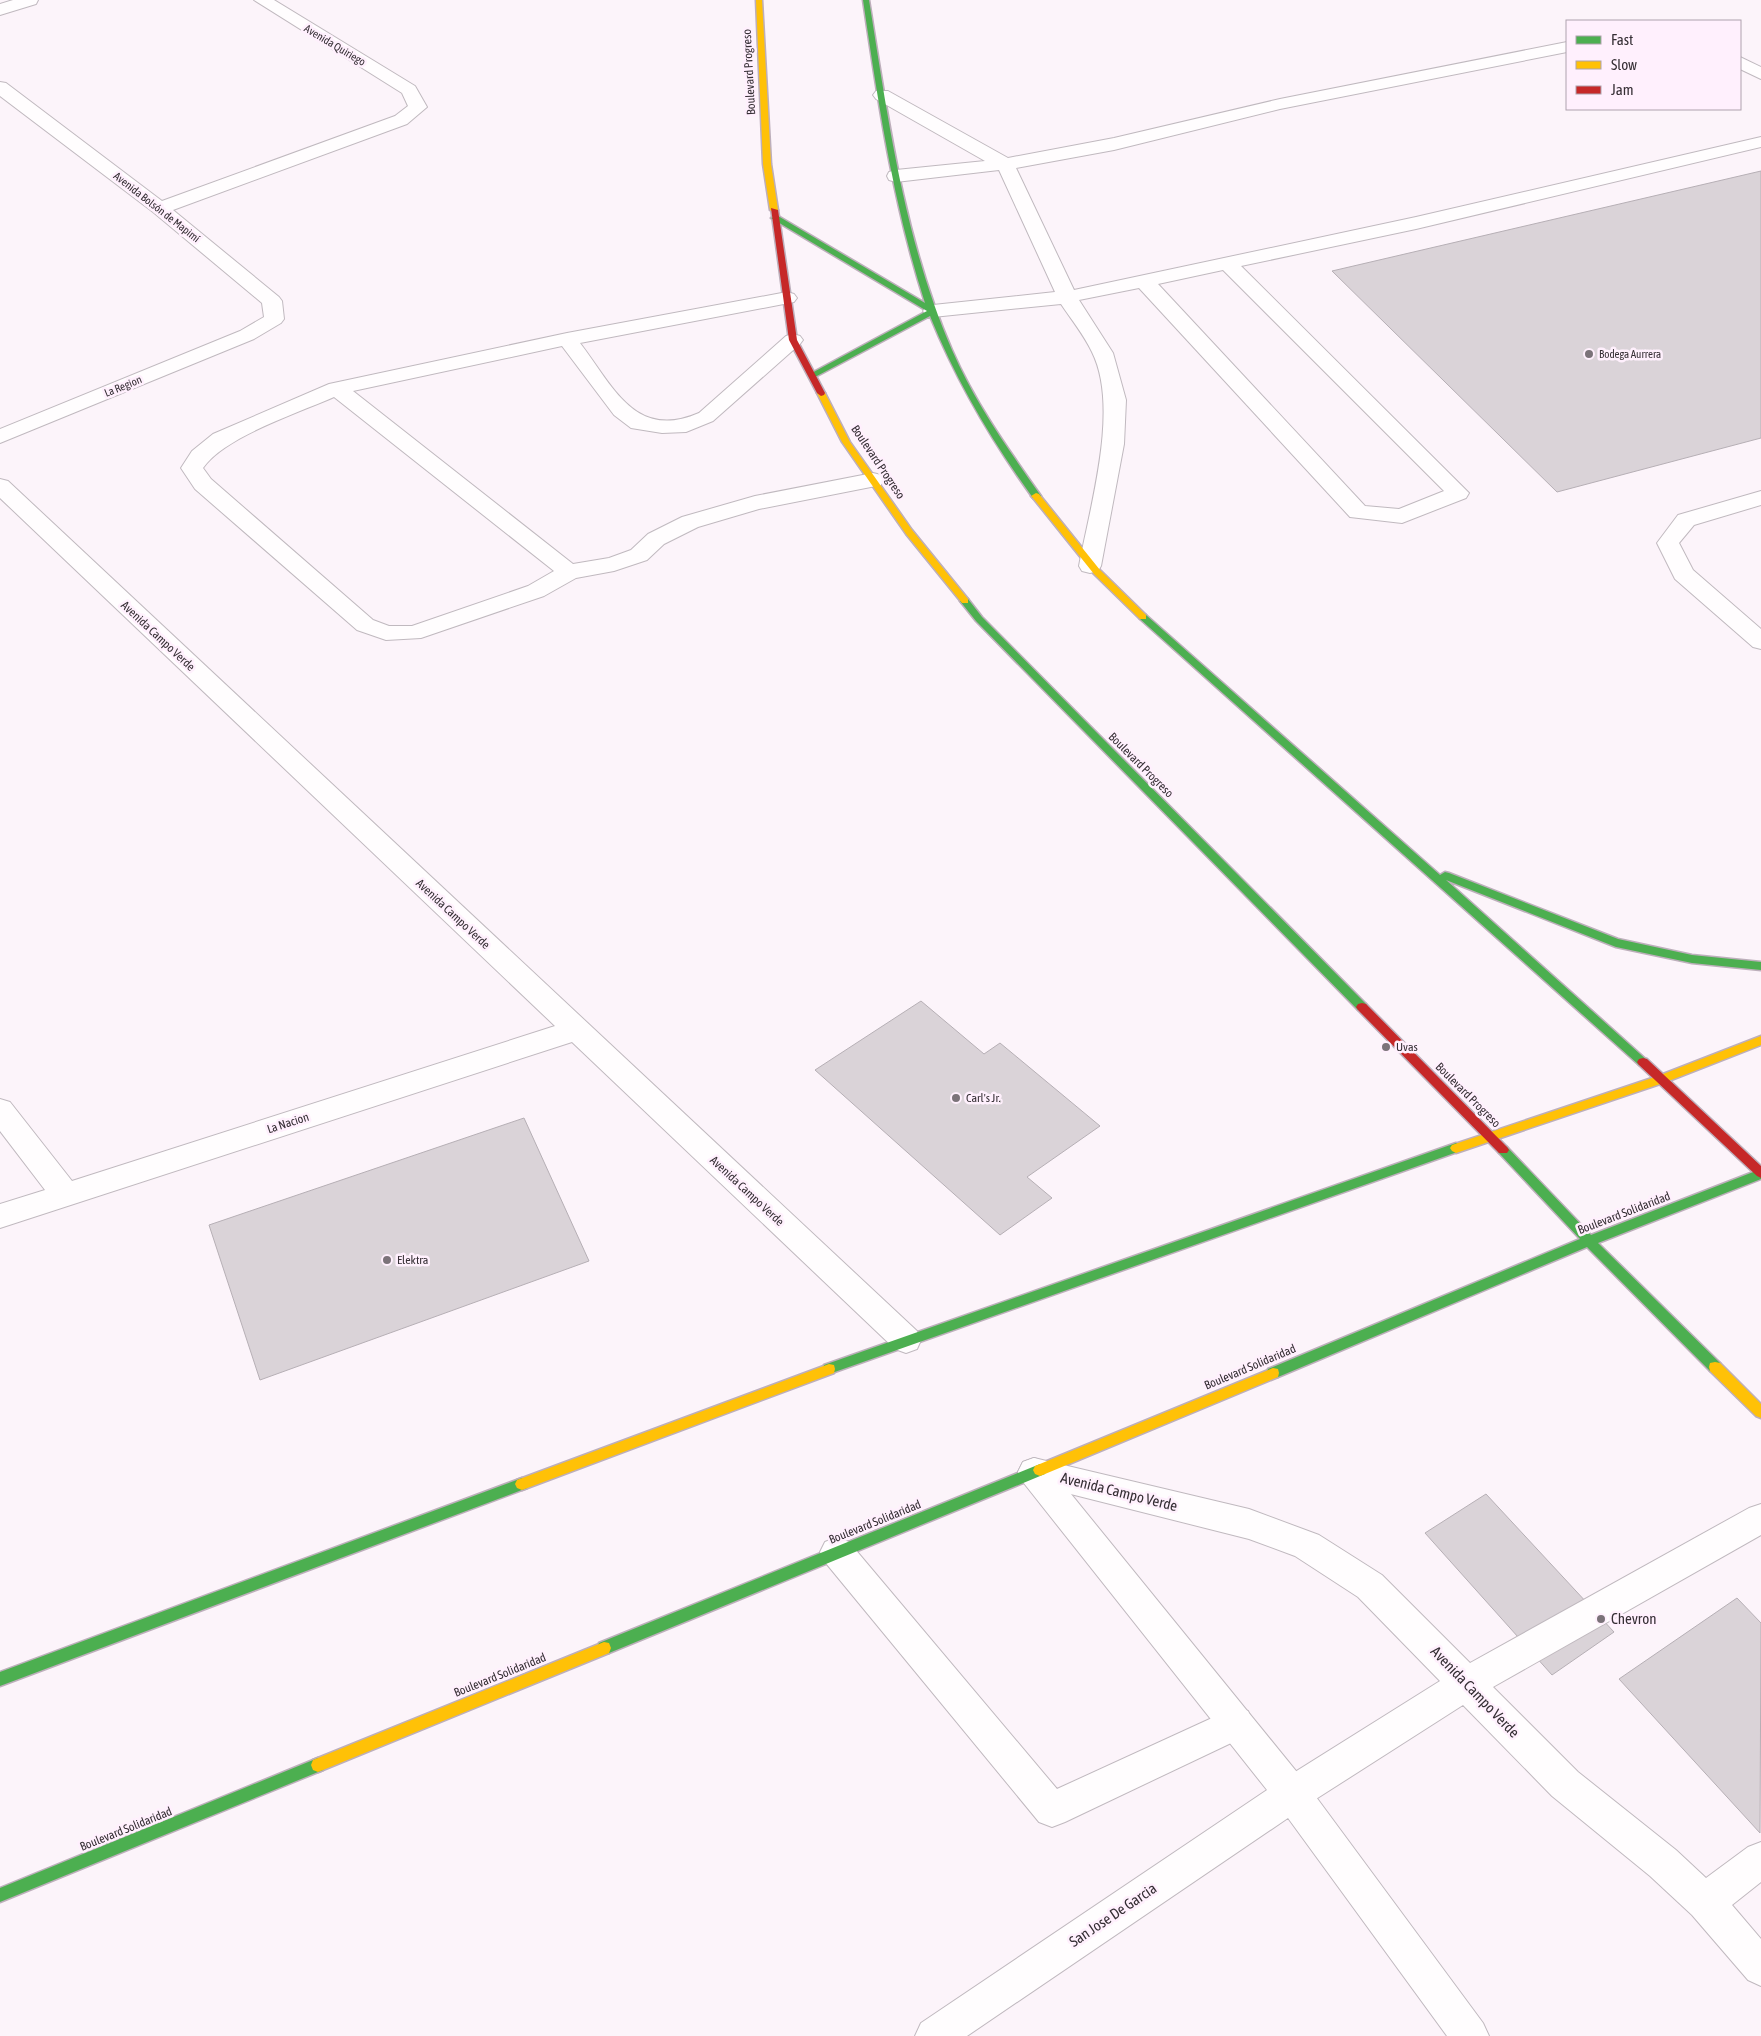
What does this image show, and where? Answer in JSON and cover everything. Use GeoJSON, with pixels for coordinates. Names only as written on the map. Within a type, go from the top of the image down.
{"type":"FeatureCollection","features":[{"type":"Feature","properties":{"kind":"main road","name":"Boulevard Progreso"},"geometry":{"type":"LineString","coordinates":[[759,0],[767,164],[793,340],[846,442],[909,532],[979,619],[1490,1136],[1588,1241],[1761,1412]]}},
{"type":"Feature","properties":{"kind":"main road"},"geometry":{"type":"LineString","coordinates":[[866,0],[896,176],[933,311],[965,383],[1004,449],[1043,509],[1090,566],[1127,603],[1662,1079],[1761,1174]]}},
{"type":"Feature","properties":{"kind":"main road"},"geometry":{"type":"LineString","coordinates":[[775,218],[933,311]]}},
{"type":"Feature","properties":{"kind":"main road"},"geometry":{"type":"LineString","coordinates":[[812,375],[933,311]]}},
{"type":"Feature","properties":{"kind":"main road"},"geometry":{"type":"LineString","coordinates":[[1425,868],[1616,943],[1692,959],[1761,966]]}},
{"type":"Feature","properties":{"kind":"main road"},"geometry":{"type":"LineString","coordinates":[[0,1679],[906,1340],[1490,1136],[1662,1079],[1761,1040]]}},
{"type":"Feature","properties":{"kind":"main road","name":"Boulevard Solidaridad"},"geometry":{"type":"LineString","coordinates":[[0,1895],[1034,1472],[1588,1241],[1761,1174]]}},
{"type":"Feature","properties":{"kind":"street"},"geometry":{"type":"LineString","coordinates":[[0,10],[30,0]]}},
{"type":"Feature","properties":{"kind":"street","name":"Avenida Quiriego"},"geometry":{"type":"LineString","coordinates":[[160,208],[401,120],[418,107],[409,90],[262,0]]}},
{"type":"Feature","properties":{"kind":"street"},"geometry":{"type":"LineString","coordinates":[[896,176],[1005,164],[1114,144],[1280,104],[1566,47]]}},
{"type":"Feature","properties":{"kind":"street"},"geometry":{"type":"LineString","coordinates":[[1741,63],[1761,74]]}},
{"type":"Feature","properties":{"kind":"street","name":"Avenida Bolsón de Mapimí"},"geometry":{"type":"LineString","coordinates":[[0,87],[160,208],[272,301],[274,319],[247,335]]}},
{"type":"Feature","properties":{"kind":"street"},"geometry":{"type":"LineString","coordinates":[[882,96],[1005,164],[1067,297],[1102,354],[1115,400],[1113,444],[1090,566]]}},
{"type":"Feature","properties":{"kind":"street"},"geometry":{"type":"LineString","coordinates":[[933,311],[1067,297],[1416,223],[1761,142]]}},
{"type":"Feature","properties":{"kind":"street"},"geometry":{"type":"LineString","coordinates":[[1144,281],[1358,512],[1402,516],[1458,493],[1228,264]]}},
{"type":"Feature","properties":{"kind":"street"},"geometry":{"type":"LineString","coordinates":[[787,298],[567,339],[336,388],[221,439],[200,456],[192,468],[203,484],[365,625],[386,633],[413,633],[450,622],[536,591],[570,572],[614,564],[639,555],[656,539],[690,522],[756,503],[873,480]]}},
{"type":"Feature","properties":{"kind":"street","name":"La Region"},"geometry":{"type":"LineString","coordinates":[[0,437],[247,335]]}},
{"type":"Feature","properties":{"kind":"street"},"geometry":{"type":"LineString","coordinates":[[567,339],[621,411],[639,422],[662,427],[686,426],[706,418],[793,340]]}},
{"type":"Feature","properties":{"kind":"street"},"geometry":{"type":"LineString","coordinates":[[336,388],[570,572]]}},
{"type":"Feature","properties":{"kind":"street","name":"Avenida Campo Verde"},"geometry":{"type":"LineString","coordinates":[[0,486],[906,1340]]}},
{"type":"Feature","properties":{"kind":"street"},"geometry":{"type":"LineString","coordinates":[[1761,498],[1686,520],[1668,543],[1683,574],[1761,642]]}},
{"type":"Feature","properties":{"kind":"street","name":"La Nacion"},"geometry":{"type":"LineString","coordinates":[[0,1216],[575,1030]]}},
{"type":"Feature","properties":{"kind":"street"},"geometry":{"type":"LineString","coordinates":[[0,1110],[66,1195]]}},
{"type":"Feature","properties":{"kind":"street","name":"Avenida Campo Verde"},"geometry":{"type":"LineString","coordinates":[[1034,1472],[1249,1524],[1307,1545],[1370,1586],[1565,1784],[1663,1863],[1705,1902],[1761,1967]]}},
{"type":"Feature","properties":{"kind":"street","name":"Avenida Campo Verde"},"geometry":{"type":"LineString","coordinates":[[1034,1472],[1292,1794],[1470,2036]]}},
{"type":"Feature","properties":{"kind":"street","name":"San Jose De Garcia"},"geometry":{"type":"LineString","coordinates":[[934,2036],[1292,1794],[1467,1683],[1761,1518]]}},
{"type":"Feature","properties":{"kind":"street"},"geometry":{"type":"LineString","coordinates":[[837,1552],[1052,1810],[1236,1723]]}},
{"type":"Feature","properties":{"kind":"street"},"geometry":{"type":"LineString","coordinates":[[1705,1902],[1761,1860]]}},
{"type":"Feature","properties":{"kind":"building","name":"Bodega Aurrera"},"geometry":{"type":"Polygon","coordinates":[[[1761,171],[1761,438],[1557,492],[1332,271],[1761,171]]]}},
{"type":"Feature","properties":{"kind":"building","name":"Carl's Jr."},"geometry":{"type":"Polygon","coordinates":[[[921,1001],[984,1054],[1000,1043],[1100,1126],[1027,1177],[1052,1198],[1000,1235],[815,1070],[921,1001]]]}},
{"type":"Feature","properties":{"kind":"building"},"geometry":{"type":"Polygon","coordinates":[[[524,1118],[589,1261],[260,1380],[209,1225],[524,1118]]]}},
{"type":"Feature","properties":{"kind":"building"},"geometry":{"type":"Polygon","coordinates":[[[1486,1494],[1614,1632],[1552,1675],[1425,1533],[1486,1494]]]}},
{"type":"Feature","properties":{"kind":"building"},"geometry":{"type":"Polygon","coordinates":[[[1737,1598],[1761,1623],[1760,1833],[1619,1679],[1737,1598]]]}},
{"type":"Feature","properties":{"kind":"traffic: fast"},"geometry":{"type":"LineString","coordinates":[[866,0],[896,178],[917,266],[931,308],[948,350],[977,407],[999,443],[1036,496]]}},
{"type":"Feature","properties":{"kind":"traffic: fast"},"geometry":{"type":"LineString","coordinates":[[775,218],[933,311]]}},
{"type":"Feature","properties":{"kind":"traffic: fast"},"geometry":{"type":"LineString","coordinates":[[812,375],[933,311]]}},
{"type":"Feature","properties":{"kind":"traffic: fast"},"geometry":{"type":"LineString","coordinates":[[965,601],[979,619],[1362,1007]]}},
{"type":"Feature","properties":{"kind":"traffic: fast"},"geometry":{"type":"LineString","coordinates":[[1143,617],[1643,1062]]}},
{"type":"Feature","properties":{"kind":"traffic: fast"},"geometry":{"type":"LineString","coordinates":[[1445,876],[1616,943],[1692,959],[1761,966]]}},
{"type":"Feature","properties":{"kind":"traffic: fast"},"geometry":{"type":"LineString","coordinates":[[829,1369],[1456,1148]]}},
{"type":"Feature","properties":{"kind":"traffic: fast"},"geometry":{"type":"LineString","coordinates":[[1503,1150],[1589,1241],[1715,1367]]}},
{"type":"Feature","properties":{"kind":"traffic: fast"},"geometry":{"type":"LineString","coordinates":[[1273,1373],[1589,1241],[1761,1174]]}},
{"type":"Feature","properties":{"kind":"traffic: fast"},"geometry":{"type":"LineString","coordinates":[[604,1648],[1040,1470]]}},
{"type":"Feature","properties":{"kind":"traffic: fast"},"geometry":{"type":"LineString","coordinates":[[0,1679],[522,1484]]}},
{"type":"Feature","properties":{"kind":"traffic: fast"},"geometry":{"type":"LineString","coordinates":[[0,1895],[318,1765]]}},
{"type":"Feature","properties":{"kind":"traffic: slow"},"geometry":{"type":"LineString","coordinates":[[759,0],[767,164],[774,210]]}},
{"type":"Feature","properties":{"kind":"traffic: slow"},"geometry":{"type":"LineString","coordinates":[[821,393],[846,442],[909,532],[965,601]]}},
{"type":"Feature","properties":{"kind":"traffic: slow"},"geometry":{"type":"LineString","coordinates":[[1036,496],[1097,572],[1143,617]]}},
{"type":"Feature","properties":{"kind":"traffic: slow"},"geometry":{"type":"LineString","coordinates":[[1456,1148],[1662,1079],[1761,1040]]}},
{"type":"Feature","properties":{"kind":"traffic: slow"},"geometry":{"type":"LineString","coordinates":[[1715,1367],[1761,1412]]}},
{"type":"Feature","properties":{"kind":"traffic: slow"},"geometry":{"type":"LineString","coordinates":[[522,1484],[829,1369]]}},
{"type":"Feature","properties":{"kind":"traffic: slow"},"geometry":{"type":"LineString","coordinates":[[1040,1470],[1273,1373]]}},
{"type":"Feature","properties":{"kind":"traffic: slow"},"geometry":{"type":"LineString","coordinates":[[318,1765],[604,1648]]}},
{"type":"Feature","properties":{"kind":"traffic: jam"},"geometry":{"type":"LineString","coordinates":[[774,210],[793,340],[821,393]]}},
{"type":"Feature","properties":{"kind":"traffic: jam"},"geometry":{"type":"LineString","coordinates":[[1362,1007],[1503,1150]]}},
{"type":"Feature","properties":{"kind":"traffic: jam"},"geometry":{"type":"LineString","coordinates":[[1643,1062],[1761,1173]]}},
{"type":"Feature","properties":{"kind":"place","name":"Bodega Aurrera"},"geometry":{"type":"Point","coordinates":[1589,354]}},
{"type":"Feature","properties":{"kind":"place","name":"Uvas"},"geometry":{"type":"Point","coordinates":[1386,1047]}},
{"type":"Feature","properties":{"kind":"place","name":"Carl's Jr."},"geometry":{"type":"Point","coordinates":[956,1098]}},
{"type":"Feature","properties":{"kind":"place","name":"Elektra"},"geometry":{"type":"Point","coordinates":[387,1260]}},
{"type":"Feature","properties":{"kind":"place","name":"Chevron"},"geometry":{"type":"Point","coordinates":[1601,1619]}}]}
